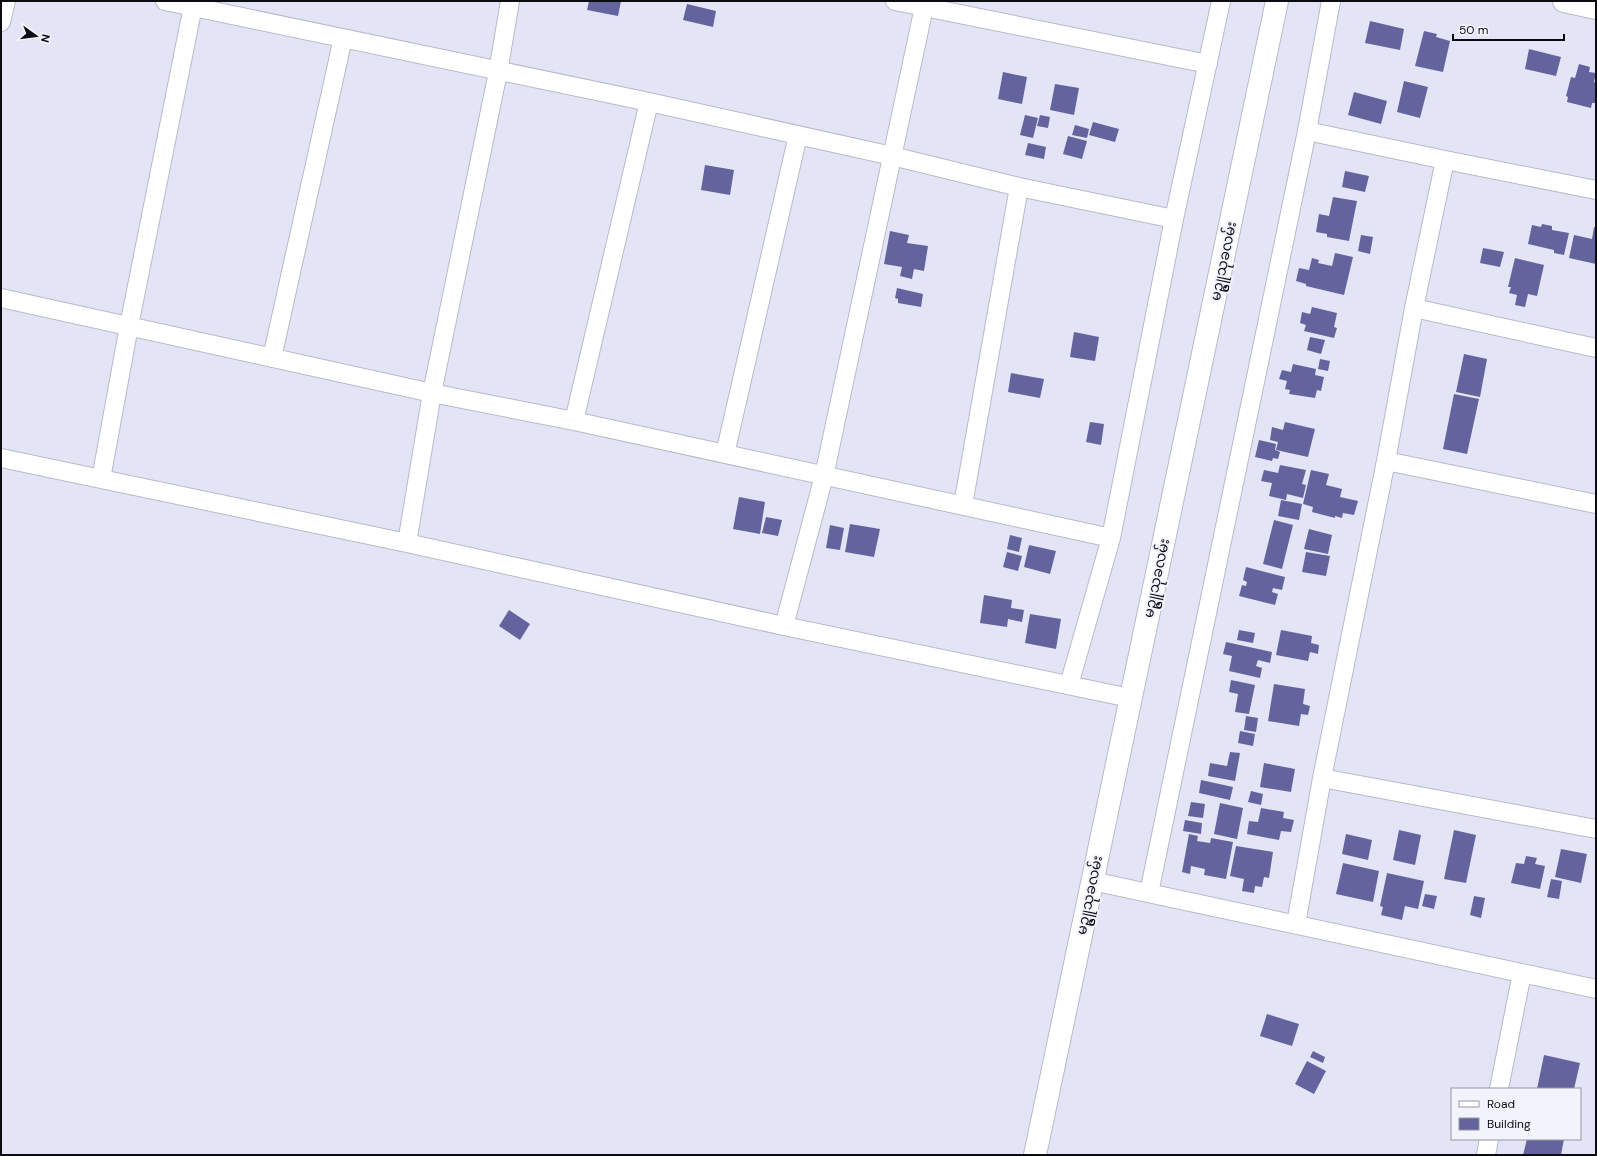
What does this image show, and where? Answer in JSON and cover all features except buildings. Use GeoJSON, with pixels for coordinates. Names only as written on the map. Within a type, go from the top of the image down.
{"type":"FeatureCollection","features":[{"type":"Feature","properties":{"kind":"street"},"geometry":{"type":"LineString","coordinates":[[1,22],[6,1]]}},
{"type":"Feature","properties":{"kind":"street"},"geometry":{"type":"LineString","coordinates":[[165,1],[193,4],[498,72],[649,102],[892,156],[1020,187],[1174,219]]}},
{"type":"Feature","properties":{"kind":"street"},"geometry":{"type":"LineString","coordinates":[[407,543],[432,393],[498,72],[510,1]]}},
{"type":"Feature","properties":{"kind":"street"},"geometry":{"type":"LineString","coordinates":[[895,1],[1208,64]]}},
{"type":"Feature","properties":{"kind":"street"},"geometry":{"type":"LineString","coordinates":[[1069,685],[1111,538],[1174,219],[1221,1]]}},
{"type":"Feature","properties":{"kind":"street","name":"မဥ္ဇူသုခလမ်း"},"geometry":{"type":"LineString","coordinates":[[1035,1155],[1277,1]]}},
{"type":"Feature","properties":{"kind":"street"},"geometry":{"type":"LineString","coordinates":[[1149,893],[1307,131],[1331,1]]}},
{"type":"Feature","properties":{"kind":"street"},"geometry":{"type":"LineString","coordinates":[[1564,1],[1596,8]]}},
{"type":"Feature","properties":{"kind":"street"},"geometry":{"type":"LineString","coordinates":[[102,479],[129,326],[193,4]]}},
{"type":"Feature","properties":{"kind":"street"},"geometry":{"type":"LineString","coordinates":[[784,626],[824,476],[924,7]]}},
{"type":"Feature","properties":{"kind":"street"},"geometry":{"type":"LineString","coordinates":[[272,358],[343,38]]}},
{"type":"Feature","properties":{"kind":"street"},"geometry":{"type":"LineString","coordinates":[[574,421],[649,102]]}},
{"type":"Feature","properties":{"kind":"street"},"geometry":{"type":"LineString","coordinates":[[1307,131],[1596,190]]}},
{"type":"Feature","properties":{"kind":"street"},"geometry":{"type":"LineString","coordinates":[[725,454],[798,135]]}},
{"type":"Feature","properties":{"kind":"street"},"geometry":{"type":"LineString","coordinates":[[1296,924],[1322,778],[1386,460],[1414,308],[1445,160]]}},
{"type":"Feature","properties":{"kind":"street"},"geometry":{"type":"LineString","coordinates":[[963,505],[1020,187]]}},
{"type":"Feature","properties":{"kind":"street"},"geometry":{"type":"LineString","coordinates":[[1,298],[432,393],[574,421],[1111,538]]}},
{"type":"Feature","properties":{"kind":"street"},"geometry":{"type":"LineString","coordinates":[[1414,308],[1596,348]]}},
{"type":"Feature","properties":{"kind":"street"},"geometry":{"type":"LineString","coordinates":[[1,458],[407,543],[784,626],[1130,698]]}},
{"type":"Feature","properties":{"kind":"street"},"geometry":{"type":"LineString","coordinates":[[1386,460],[1596,504]]}},
{"type":"Feature","properties":{"kind":"street"},"geometry":{"type":"LineString","coordinates":[[1322,778],[1596,828]]}},
{"type":"Feature","properties":{"kind":"street"},"geometry":{"type":"LineString","coordinates":[[1092,881],[1596,989]]}},
{"type":"Feature","properties":{"kind":"street"},"geometry":{"type":"LineString","coordinates":[[1499,1088],[1522,973]]}},
{"type":"Feature","properties":{"kind":"street"},"geometry":{"type":"LineString","coordinates":[[1486,1155],[1489,1140]]}}]}
